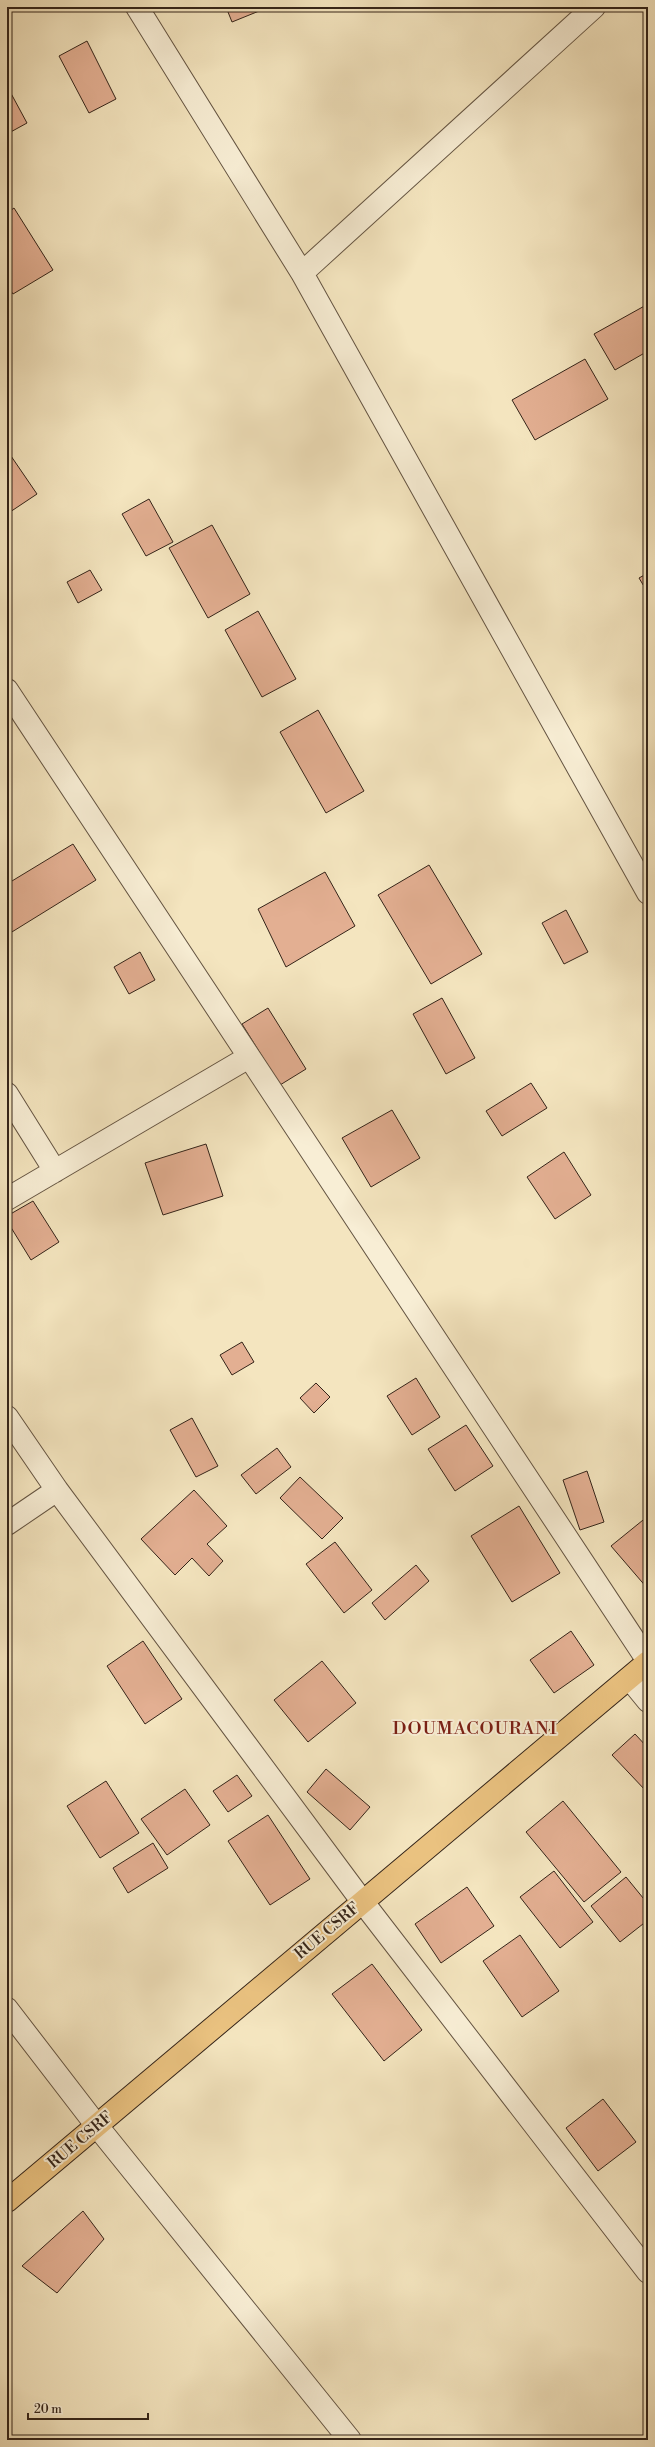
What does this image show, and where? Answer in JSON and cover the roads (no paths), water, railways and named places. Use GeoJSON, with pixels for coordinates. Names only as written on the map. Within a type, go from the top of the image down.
{"type":"FeatureCollection","features":[{"type":"Feature","properties":{"kind":"main road","name":"RUE CSRF"},"geometry":{"type":"LineString","coordinates":[[7,2201],[362,1901],[630,1679],[648,1662]]}},
{"type":"Feature","properties":{"kind":"street"},"geometry":{"type":"LineString","coordinates":[[138,7],[302,273],[648,893]]}},
{"type":"Feature","properties":{"kind":"street"},"geometry":{"type":"LineString","coordinates":[[302,273],[594,7]]}},
{"type":"Feature","properties":{"kind":"street"},"geometry":{"type":"LineString","coordinates":[[7,690],[648,1662]]}},
{"type":"Feature","properties":{"kind":"street"},"geometry":{"type":"LineString","coordinates":[[7,1199],[249,1057]]}},
{"type":"Feature","properties":{"kind":"street"},"geometry":{"type":"LineString","coordinates":[[7,1094],[55,1171]]}},
{"type":"Feature","properties":{"kind":"street"},"geometry":{"type":"LineString","coordinates":[[7,1418],[57,1490],[362,1901],[648,2272]]}},
{"type":"Feature","properties":{"kind":"street"},"geometry":{"type":"LineString","coordinates":[[7,1524],[57,1490]]}},
{"type":"Feature","properties":{"kind":"street"},"geometry":{"type":"LineString","coordinates":[[630,1679],[648,1701]]}},
{"type":"Feature","properties":{"kind":"street"},"geometry":{"type":"LineString","coordinates":[[7,2009],[97,2126],[350,2440]]}},
{"type":"Feature","properties":{"kind":"district","name":"DOUMACOURANI"},"geometry":{"type":"Point","coordinates":[475,1728]}}]}
